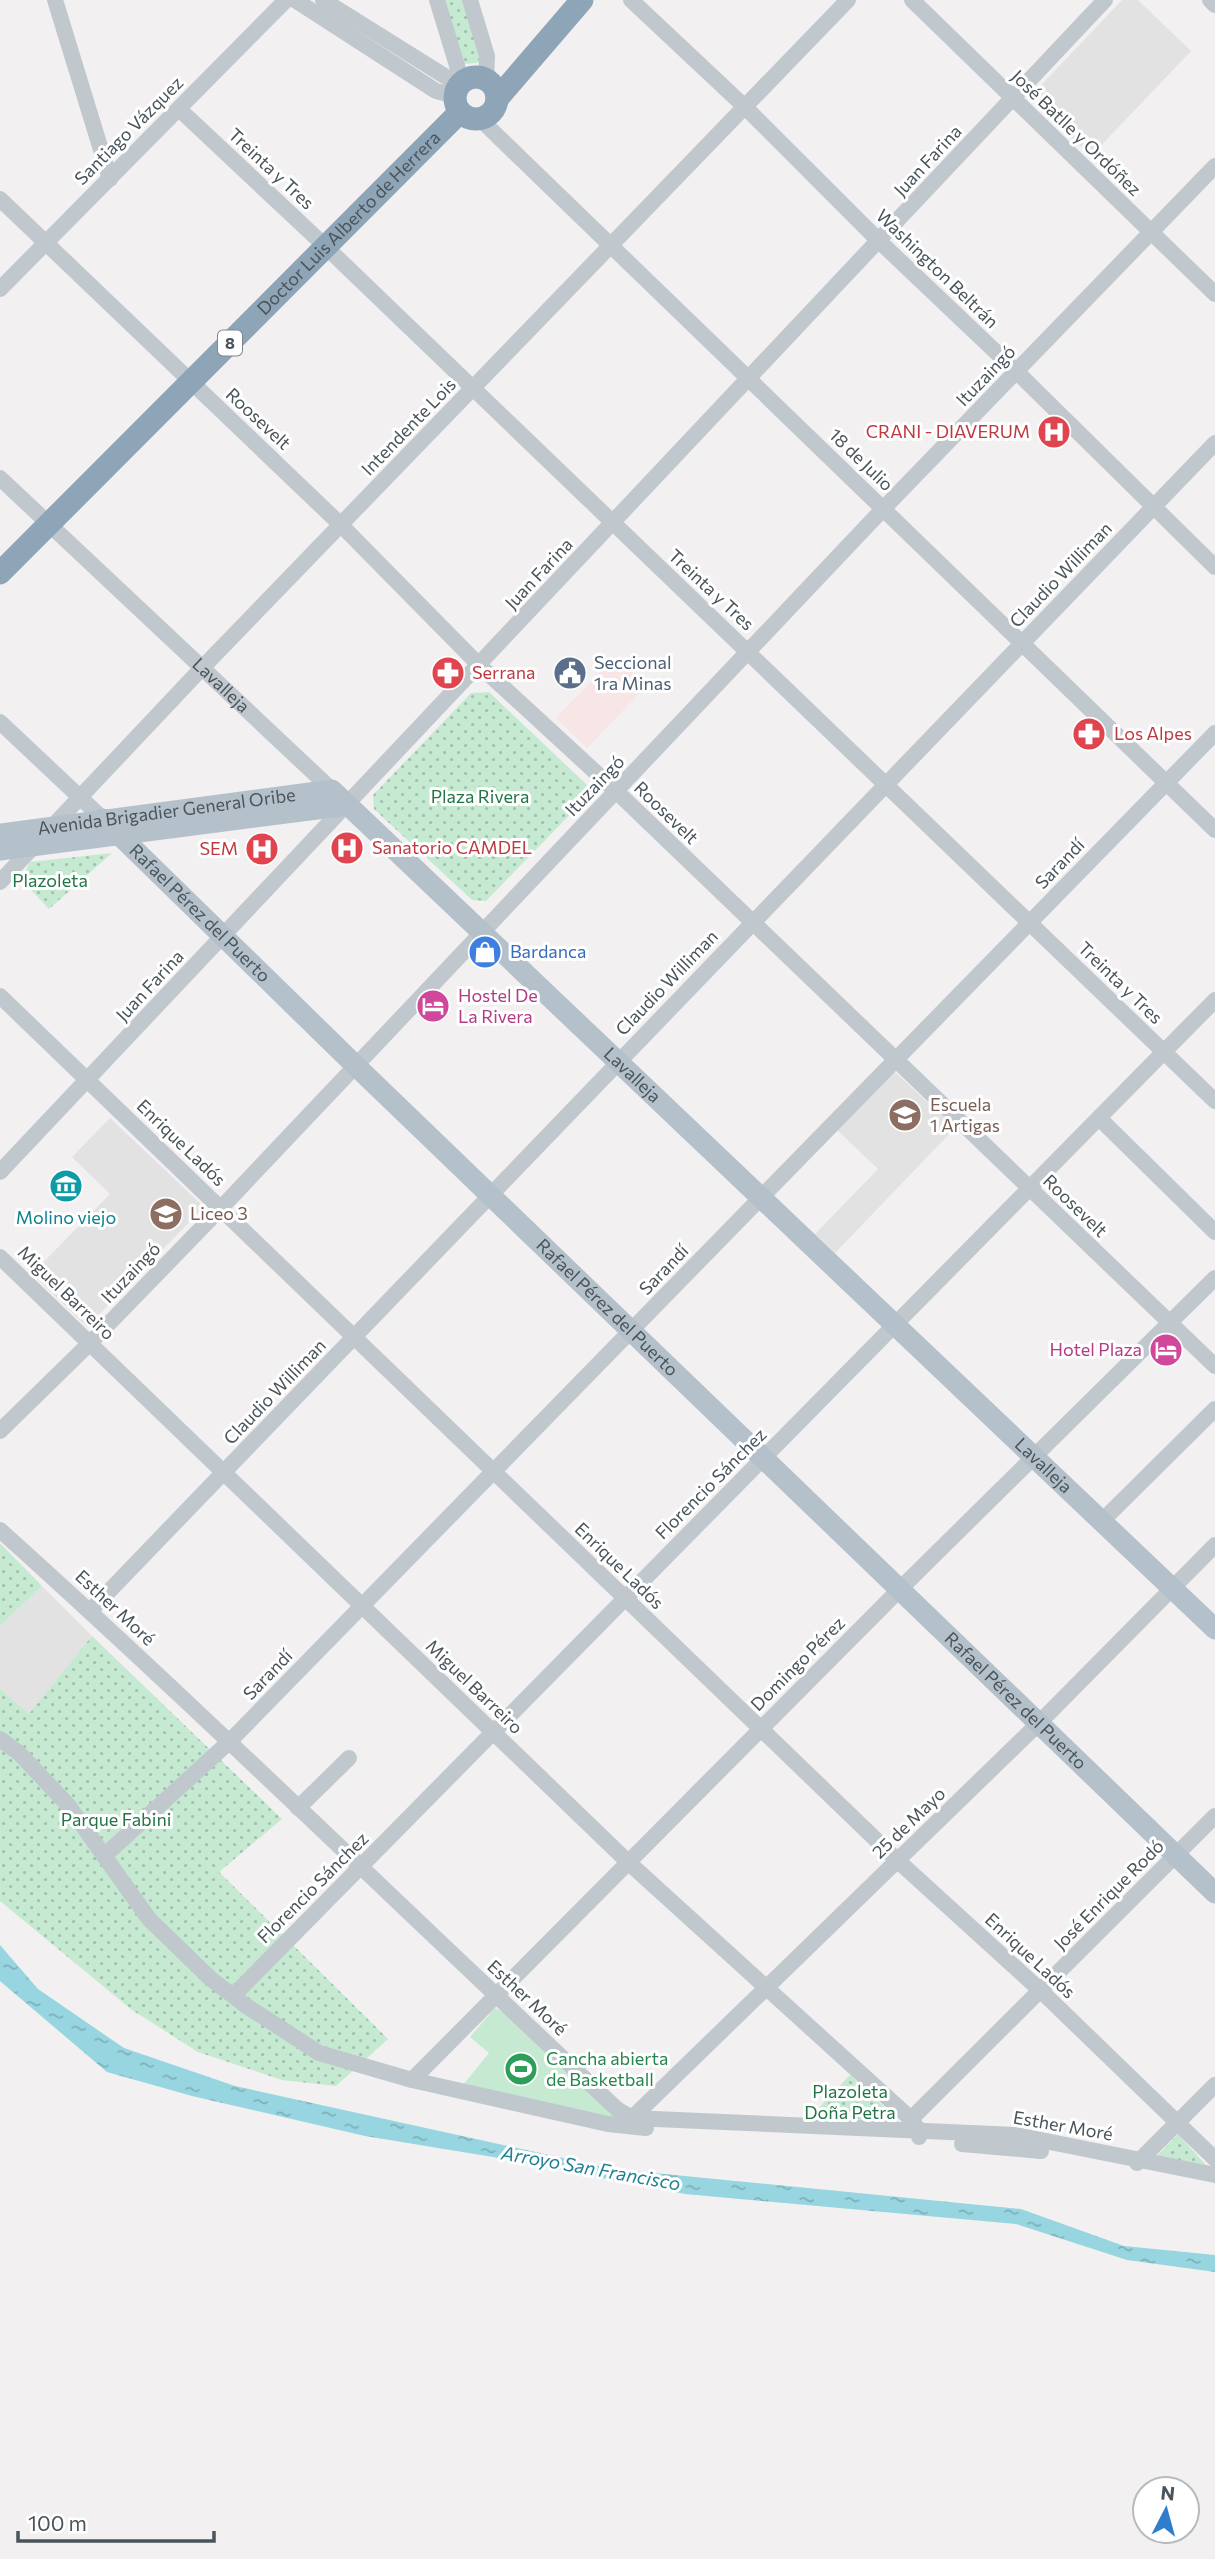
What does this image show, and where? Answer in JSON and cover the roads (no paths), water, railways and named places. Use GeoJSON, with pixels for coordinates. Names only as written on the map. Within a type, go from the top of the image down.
{"type":"FeatureCollection","features":[{"type":"Feature","properties":{"kind":"highway","name":"8"},"geometry":{"type":"LineString","coordinates":[[463,99],[492,112],[490,87],[582,0]]}},
{"type":"Feature","properties":{"kind":"highway"},"geometry":{"type":"LineString","coordinates":[[463,99],[474,77],[490,87]]}},
{"type":"Feature","properties":{"kind":"highway","name":"Doctor Luis Alberto de Herrera"},"geometry":{"type":"LineString","coordinates":[[0,573],[326,247],[463,99]]}},
{"type":"Feature","properties":{"kind":"main road","name":"Lavalleja"},"geometry":{"type":"LineString","coordinates":[[332,790],[1215,1629]]}},
{"type":"Feature","properties":{"kind":"main road","name":"Avenida Brigadier General Oribe"},"geometry":{"type":"LineString","coordinates":[[0,850],[36,845],[111,827],[332,790]]}},
{"type":"Feature","properties":{"kind":"main road","name":"Avenida Brigadier General Oribe"},"geometry":{"type":"LineString","coordinates":[[0,834],[54,827],[111,827],[348,805]]}},
{"type":"Feature","properties":{"kind":"main road","name":"Rafael Pérez del Puerto"},"geometry":{"type":"LineString","coordinates":[[111,827],[1215,1893]]}},
{"type":"Feature","properties":{"kind":"street"},"geometry":{"type":"LineString","coordinates":[[55,0],[110,178]]}},
{"type":"Feature","properties":{"kind":"street","name":"Santiago Vázquez"},"geometry":{"type":"LineString","coordinates":[[0,289],[286,0]]}},
{"type":"Feature","properties":{"kind":"street"},"geometry":{"type":"LineString","coordinates":[[295,0],[436,91],[463,99]]}},
{"type":"Feature","properties":{"kind":"street"},"geometry":{"type":"LineString","coordinates":[[323,0],[463,99]]}},
{"type":"Feature","properties":{"kind":"street"},"geometry":{"type":"LineString","coordinates":[[437,0],[463,99]]}},
{"type":"Feature","properties":{"kind":"street"},"geometry":{"type":"LineString","coordinates":[[470,0],[487,56],[490,87]]}},
{"type":"Feature","properties":{"kind":"street","name":"Washington Beltrán"},"geometry":{"type":"LineString","coordinates":[[631,0],[745,107],[1215,567]]}},
{"type":"Feature","properties":{"kind":"street","name":"Intendente Lois"},"geometry":{"type":"LineString","coordinates":[[0,882],[202,668],[848,0]]}},
{"type":"Feature","properties":{"kind":"street","name":"José Batlle y Ordóñez"},"geometry":{"type":"LineString","coordinates":[[912,0],[1215,294]]}},
{"type":"Feature","properties":{"kind":"street","name":"Juan Farina"},"geometry":{"type":"LineString","coordinates":[[0,1172],[480,666],[1105,0]]}},
{"type":"Feature","properties":{"kind":"street"},"geometry":{"type":"LineString","coordinates":[[1210,0],[1215,5]]}},
{"type":"Feature","properties":{"kind":"street","name":"18 de Julio"},"geometry":{"type":"LineString","coordinates":[[463,99],[1215,830]]}},
{"type":"Feature","properties":{"kind":"street","name":"Treinta y Tres"},"geometry":{"type":"LineString","coordinates":[[179,109],[1215,1101]]}},
{"type":"Feature","properties":{"kind":"street","name":"Ituzaingó"},"geometry":{"type":"LineString","coordinates":[[0,1432],[221,1208],[750,653],[884,508],[1215,166]]}},
{"type":"Feature","properties":{"kind":"street","name":"Roosevelt"},"geometry":{"type":"LineString","coordinates":[[0,199],[341,525],[480,666],[616,791],[1215,1367]]}},
{"type":"Feature","properties":{"kind":"street","name":"Claudio Williman"},"geometry":{"type":"LineString","coordinates":[[90,1611],[1215,443]]}},
{"type":"Feature","properties":{"kind":"street","name":"Lavalleja"},"geometry":{"type":"LineString","coordinates":[[0,478],[332,790]]}},
{"type":"Feature","properties":{"kind":"street","name":"Rafael Pérez del Puerto"},"geometry":{"type":"LineString","coordinates":[[0,722],[111,827]]}},
{"type":"Feature","properties":{"kind":"street","name":"Sarandí"},"geometry":{"type":"LineString","coordinates":[[104,1856],[229,1742],[1215,733]]}},
{"type":"Feature","properties":{"kind":"street","name":"Enrique Ladós"},"geometry":{"type":"LineString","coordinates":[[0,996],[897,1860],[1040,1990],[1215,2160]]}},
{"type":"Feature","properties":{"kind":"street","name":"Florencio Sánchez"},"geometry":{"type":"LineString","coordinates":[[234,1995],[1215,1000]]}},
{"type":"Feature","properties":{"kind":"street"},"geometry":{"type":"LineString","coordinates":[[1099,1118],[1215,1231]]}},
{"type":"Feature","properties":{"kind":"street","name":"Miguel Barreiro"},"geometry":{"type":"LineString","coordinates":[[0,1257],[628,1863],[916,2130]]}},
{"type":"Feature","properties":{"kind":"street","name":"Domingo Pérez"},"geometry":{"type":"LineString","coordinates":[[412,2080],[900,1589],[1215,1278]]}},
{"type":"Feature","properties":{"kind":"street"},"geometry":{"type":"LineString","coordinates":[[1102,1521],[1215,1409]]}},
{"type":"Feature","properties":{"kind":"street","name":"Esther Moré"},"geometry":{"type":"LineString","coordinates":[[0,1530],[90,1611],[632,2122]]}},
{"type":"Feature","properties":{"kind":"street","name":"25 de Mayo"},"geometry":{"type":"LineString","coordinates":[[632,2122],[1039,1723],[1215,1545]]}},
{"type":"Feature","properties":{"kind":"street","name":"Esther Moré"},"geometry":{"type":"LineString","coordinates":[[0,1739],[19,1753],[68,1804],[149,1919],[211,1979],[245,2005],[319,2053],[412,2080],[632,2122],[916,2130],[1016,2136],[1137,2163],[1215,2185]]}},
{"type":"Feature","properties":{"kind":"street"},"geometry":{"type":"LineString","coordinates":[[298,1808],[349,1758]]}},
{"type":"Feature","properties":{"kind":"street","name":"José Enrique Rodó"},"geometry":{"type":"LineString","coordinates":[[916,2130],[1040,1990],[1215,1816]]}},
{"type":"Feature","properties":{"kind":"street"},"geometry":{"type":"LineString","coordinates":[[1137,2163],[1215,2085]]}},
{"type":"Feature","properties":{"kind":"street","name":"Esther Moré"},"geometry":{"type":"LineString","coordinates":[[1137,2163],[1215,2175]]}},
{"type":"Feature","properties":{"kind":"water","name":"Arroyo San Francisco"},"geometry":{"type":"Polygon","coordinates":[[[0,1945],[38,1989],[124,2048],[235,2086],[613,2169],[1021,2209],[1124,2246],[1215,2255],[1215,2272],[1127,2260],[1016,2224],[685,2194],[493,2157],[365,2136],[192,2096],[107,2072],[0,1981],[0,1945]]]}},
{"type":"Feature","properties":{"kind":"place","name":"CRANI - DIAVERUM"},"geometry":{"type":"Point","coordinates":[1054,432]}},
{"type":"Feature","properties":{"kind":"place","name":"Serrana"},"geometry":{"type":"Point","coordinates":[448,673]}},
{"type":"Feature","properties":{"kind":"place","name":"Seccional 1ra Minas"},"geometry":{"type":"Point","coordinates":[570,673]}},
{"type":"Feature","properties":{"kind":"place","name":"Los Alpes"},"geometry":{"type":"Point","coordinates":[1089,734]}},
{"type":"Feature","properties":{"kind":"place","name":"Sanatorio CAMDEL"},"geometry":{"type":"Point","coordinates":[347,848]}},
{"type":"Feature","properties":{"kind":"place","name":"SEM"},"geometry":{"type":"Point","coordinates":[262,849]}},
{"type":"Feature","properties":{"kind":"place","name":"Bardanca"},"geometry":{"type":"Point","coordinates":[485,952]}},
{"type":"Feature","properties":{"kind":"place","name":"Hostel De La Rivera"},"geometry":{"type":"Point","coordinates":[433,1006]}},
{"type":"Feature","properties":{"kind":"place","name":"Escuela 1 Artigas"},"geometry":{"type":"Point","coordinates":[905,1115]}},
{"type":"Feature","properties":{"kind":"place","name":"Molino viejo"},"geometry":{"type":"Point","coordinates":[66,1186]}},
{"type":"Feature","properties":{"kind":"place","name":"Liceo 3"},"geometry":{"type":"Point","coordinates":[166,1214]}},
{"type":"Feature","properties":{"kind":"place","name":"Hotel Plaza"},"geometry":{"type":"Point","coordinates":[1166,1350]}},
{"type":"Feature","properties":{"kind":"place","name":"Cancha abierta de Basketball"},"geometry":{"type":"Point","coordinates":[521,2069]}},
{"type":"Feature","properties":{"kind":"park label","name":"Plaza Rivera"},"geometry":{"type":"Point","coordinates":[480,797]}},
{"type":"Feature","properties":{"kind":"park label","name":"Plazoleta"},"geometry":{"type":"Point","coordinates":[50,881]}},
{"type":"Feature","properties":{"kind":"park label","name":"Parque Fabini"},"geometry":{"type":"Point","coordinates":[116,1820]}},
{"type":"Feature","properties":{"kind":"park label","name":"Plazoleta Doña Petra"},"geometry":{"type":"Point","coordinates":[850,2102]}}]}
